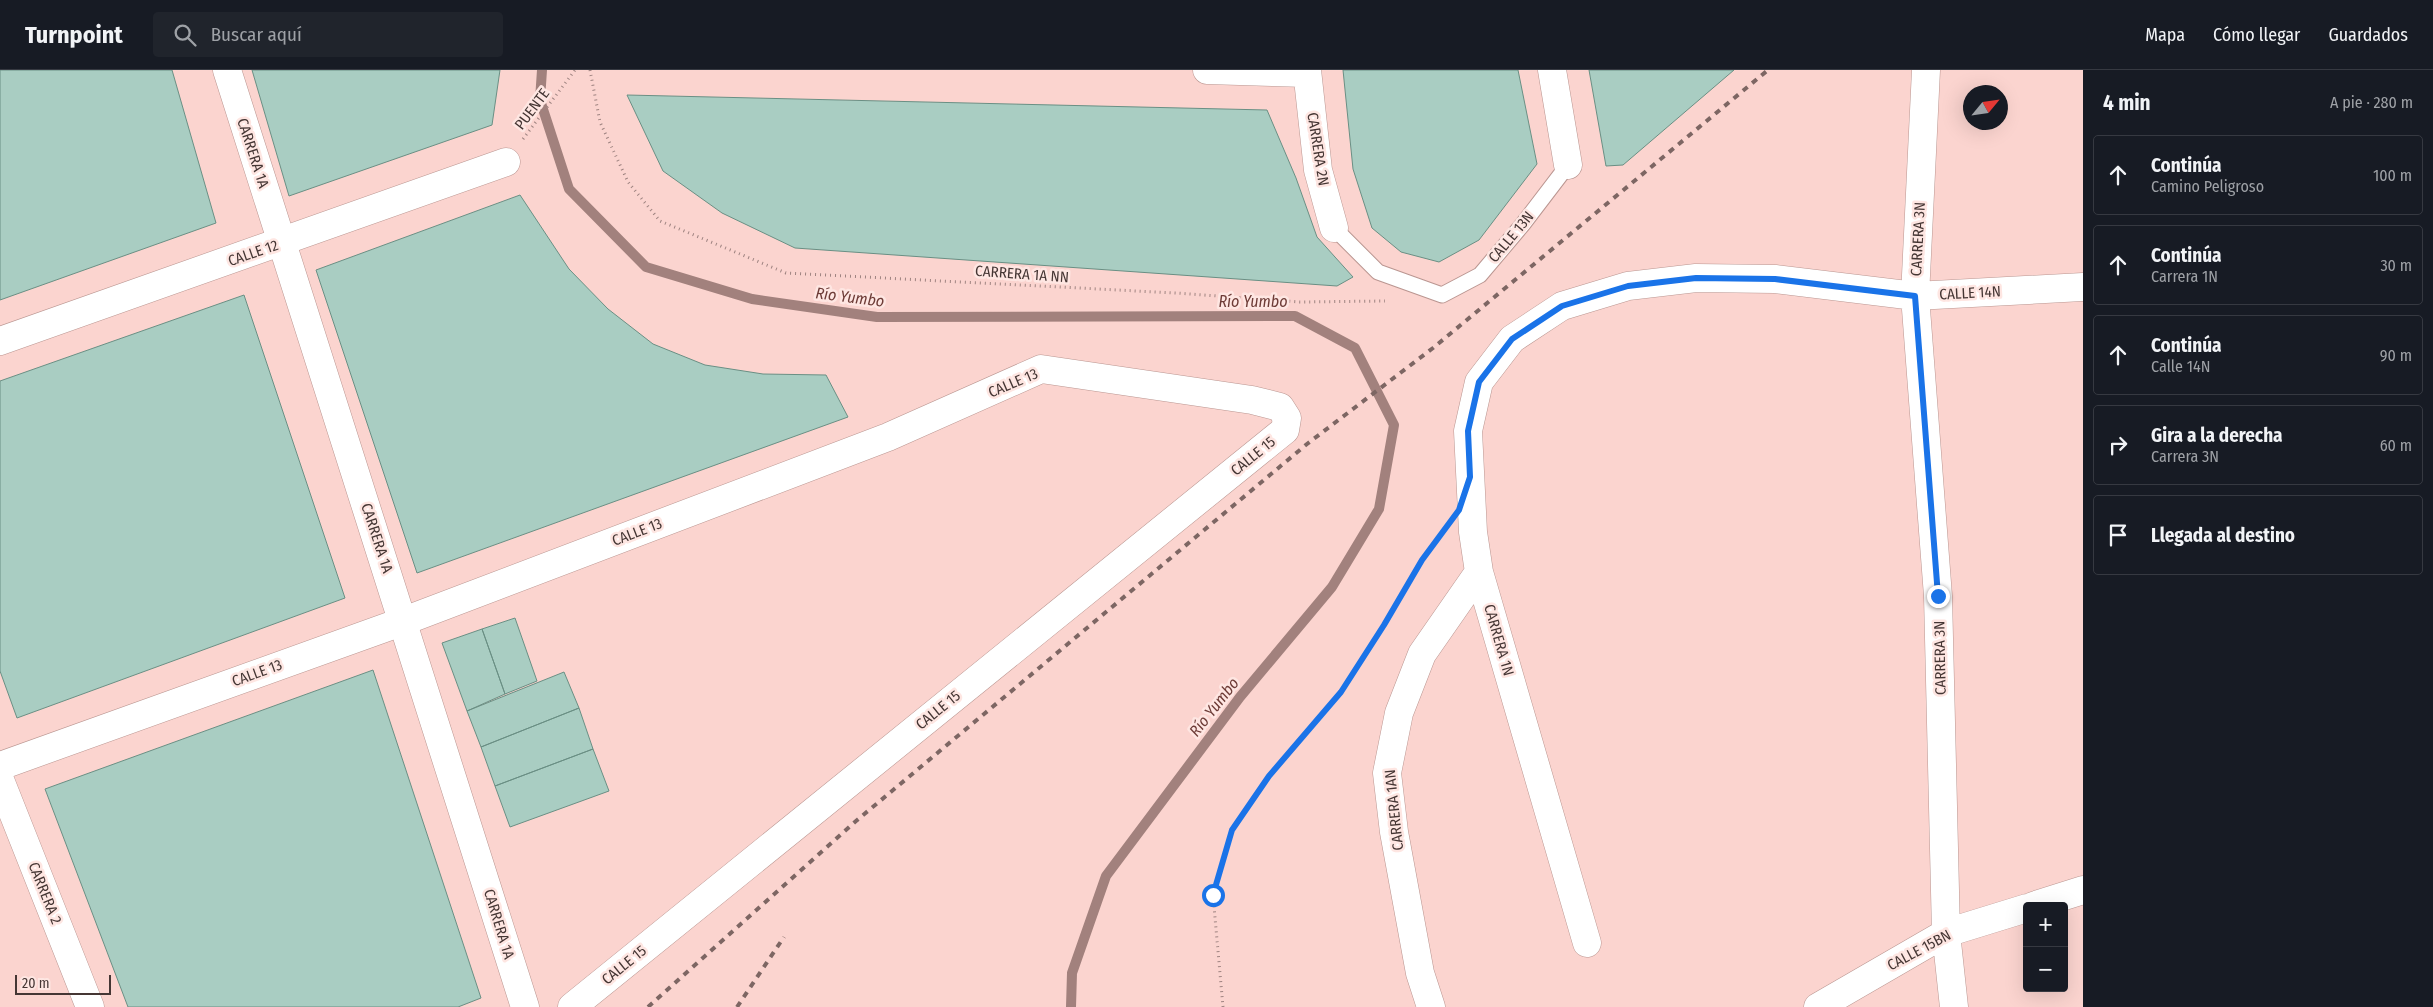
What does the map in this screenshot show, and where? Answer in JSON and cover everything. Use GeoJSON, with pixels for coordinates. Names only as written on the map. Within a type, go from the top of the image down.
{"type":"FeatureCollection","features":[{"type":"Feature","properties":{"kind":"street","name":"CARRERA 1A"},"geometry":{"type":"LineString","coordinates":[[227,70],[404,621],[525,1007]]}},
{"type":"Feature","properties":{"kind":"street"},"geometry":{"type":"LineString","coordinates":[[1207,70],[1307,71]]}},
{"type":"Feature","properties":{"kind":"street"},"geometry":{"type":"LineString","coordinates":[[1552,70],[1568,165]]}},
{"type":"Feature","properties":{"kind":"street","name":"CARRERA 3N"},"geometry":{"type":"LineString","coordinates":[[1926,70],[1915,296],[1938,596],[1946,933],[1954,1007]]}},
{"type":"Feature","properties":{"kind":"street","name":"CARRERA 2N"},"geometry":{"type":"LineString","coordinates":[[1307,71],[1318,170],[1334,228]]}},
{"type":"Feature","properties":{"kind":"street","name":"CALLE 12"},"geometry":{"type":"LineString","coordinates":[[0,341],[506,162]]}},
{"type":"Feature","properties":{"kind":"street","name":"CALLE 14N"},"geometry":{"type":"LineString","coordinates":[[1512,339],[1562,306],[1628,286],[1696,278],[1775,279],[1915,296],[2083,287]]}},
{"type":"Feature","properties":{"kind":"street","name":"CARRERA 1N"},"geometry":{"type":"LineString","coordinates":[[1512,339],[1479,382],[1468,431],[1473,532],[1479,572],[1587,943]]}},
{"type":"Feature","properties":{"kind":"street","name":"CALLE 13"},"geometry":{"type":"LineString","coordinates":[[0,766],[404,621],[888,438],[1041,369],[1252,400],[1280,406]]}},
{"type":"Feature","properties":{"kind":"street","name":"CALLE 15"},"geometry":{"type":"LineString","coordinates":[[572,1007],[1285,430],[1287,418],[1280,406]]}},
{"type":"Feature","properties":{"kind":"street","name":"CARRERA 1AN"},"geometry":{"type":"LineString","coordinates":[[1431,1007],[1418,964],[1394,832],[1387,773],[1398,713],[1422,654],[1479,572]]}},
{"type":"Feature","properties":{"kind":"street","name":"CARRERA 2"},"geometry":{"type":"LineString","coordinates":[[0,780],[90,1007]]}},
{"type":"Feature","properties":{"kind":"street"},"geometry":{"type":"LineString","coordinates":[[2046,902],[2083,890]]}},
{"type":"Feature","properties":{"kind":"street","name":"CALLE 15BN"},"geometry":{"type":"LineString","coordinates":[[1818,1007],[1946,933],[2023,909]]}},
{"type":"Feature","properties":{"kind":"lane","name":"CALLE 13N"},"geometry":{"type":"LineString","coordinates":[[1334,228],[1378,272],[1442,295],[1480,275],[1523,224],[1568,165]]}},
{"type":"Feature","properties":{"kind":"path","name":"PUENTE"},"geometry":{"type":"LineString","coordinates":[[506,162],[575,70]]}},
{"type":"Feature","properties":{"kind":"path","name":"CARRERA 1A NN"},"geometry":{"type":"LineString","coordinates":[[590,70],[600,122],[628,182],[660,221],[786,273],[1176,293],[1300,302],[1387,301]]}},
{"type":"Feature","properties":{"kind":"path"},"geometry":{"type":"LineString","coordinates":[[1223,1007],[1213,895],[1232,830],[1269,776],[1341,692],[1384,625],[1422,560],[1443,532]]}},
{"type":"Feature","properties":{"kind":"building"},"geometry":{"type":"Polygon","coordinates":[[[0,70],[172,70],[216,223],[0,300],[0,70]]]}},
{"type":"Feature","properties":{"kind":"building"},"geometry":{"type":"Polygon","coordinates":[[[252,70],[500,70],[492,125],[289,196],[252,70]]]}},
{"type":"Feature","properties":{"kind":"building"},"geometry":{"type":"Polygon","coordinates":[[[1343,70],[1518,70],[1537,164],[1479,240],[1439,262],[1401,252],[1372,228],[1353,169],[1343,70]]]}},
{"type":"Feature","properties":{"kind":"building"},"geometry":{"type":"Polygon","coordinates":[[[1589,70],[1734,70],[1623,165],[1606,166],[1589,70]]]}},
{"type":"Feature","properties":{"kind":"building"},"geometry":{"type":"Polygon","coordinates":[[[627,95],[1267,110],[1296,178],[1317,237],[1353,277],[1337,286],[795,248],[722,213],[663,171],[627,95]]]}},
{"type":"Feature","properties":{"kind":"building"},"geometry":{"type":"Polygon","coordinates":[[[520,195],[569,269],[608,309],[653,344],[705,365],[763,374],[826,375],[848,417],[417,573],[316,270],[520,195]]]}},
{"type":"Feature","properties":{"kind":"building"},"geometry":{"type":"Polygon","coordinates":[[[244,295],[345,598],[17,718],[0,671],[0,381],[244,295]]]}},
{"type":"Feature","properties":{"kind":"building"},"geometry":{"type":"Polygon","coordinates":[[[515,618],[537,681],[505,694],[482,629],[515,618]]]}},
{"type":"Feature","properties":{"kind":"building"},"geometry":{"type":"Polygon","coordinates":[[[482,629],[505,694],[467,711],[442,643],[482,629]]]}},
{"type":"Feature","properties":{"kind":"building"},"geometry":{"type":"Polygon","coordinates":[[[373,670],[481,998],[458,1007],[128,1007],[45,789],[373,670]]]}},
{"type":"Feature","properties":{"kind":"building"},"geometry":{"type":"Polygon","coordinates":[[[564,672],[579,708],[481,747],[467,711],[564,672]]]}},
{"type":"Feature","properties":{"kind":"building"},"geometry":{"type":"Polygon","coordinates":[[[579,708],[593,749],[495,786],[481,747],[579,708]]]}},
{"type":"Feature","properties":{"kind":"building"},"geometry":{"type":"Polygon","coordinates":[[[593,749],[609,791],[510,827],[495,786],[593,749]]]}},
{"type":"Feature","properties":{"kind":"waterway","name":"Río Yumbo"},"geometry":{"type":"LineString","coordinates":[[542,70],[540,100],[569,189],[646,267],[752,299],[877,317],[1295,316],[1355,348],[1394,425],[1379,509],[1332,587],[1240,697],[1106,876],[1072,973],[1071,1007]]}},
{"type":"Feature","properties":{"kind":"railway"},"geometry":{"type":"LineString","coordinates":[[648,1007],[856,821],[1307,444],[1433,348],[1768,70]]}},
{"type":"Feature","properties":{"kind":"railway"},"geometry":{"type":"LineString","coordinates":[[737,1007],[784,937]]}},
{"type":"Feature","properties":{"kind":"route"},"geometry":{"type":"LineString","coordinates":[[1213,895],[1232,830],[1269,776],[1341,692],[1384,625],[1422,560],[1459,510],[1470,477],[1468,431],[1479,382],[1512,339],[1562,306],[1628,286],[1696,278],[1775,279],[1915,296],[1938,596]]}}]}
